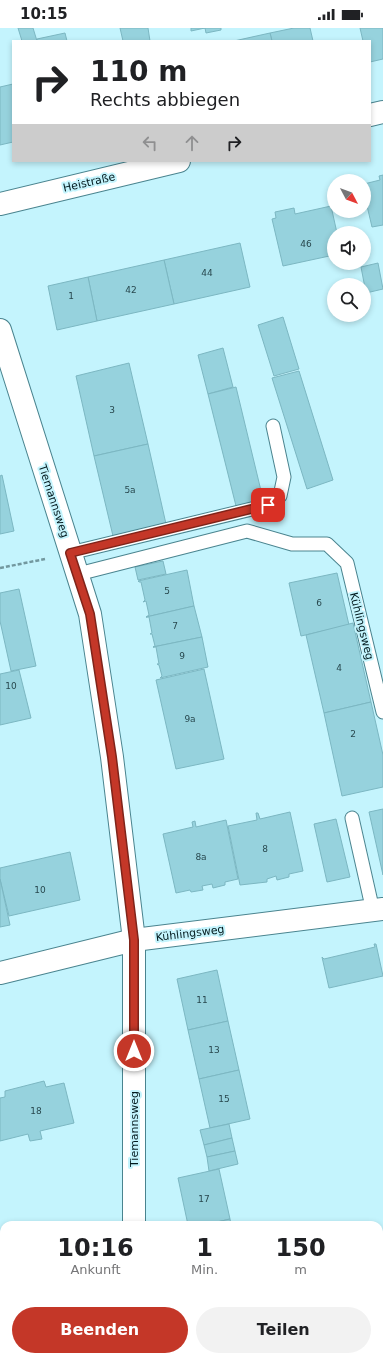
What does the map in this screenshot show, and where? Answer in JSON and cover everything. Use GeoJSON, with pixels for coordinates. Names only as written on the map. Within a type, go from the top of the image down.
{"type":"FeatureCollection","features":[{"type":"Feature","properties":{"kind":"street"},"geometry":{"type":"LineString","coordinates":[[371,116],[383,112]]}},
{"type":"Feature","properties":{"kind":"street","name":"Heistraße"},"geometry":{"type":"LineString","coordinates":[[0,204],[175,162]]}},
{"type":"Feature","properties":{"kind":"street","name":"Tiemannsweg"},"geometry":{"type":"LineString","coordinates":[[0,330],[90,614],[112,757],[134,940],[134,1221]]}},
{"type":"Feature","properties":{"kind":"street","name":"Kühlingsweg"},"geometry":{"type":"LineString","coordinates":[[0,973],[134,940],[378,910]]}},
{"type":"Feature","properties":{"kind":"lane"},"geometry":{"type":"LineString","coordinates":[[70,553],[268,505],[280,496],[284,477],[273,426]]}},
{"type":"Feature","properties":{"kind":"lane","name":"Kühlingsweg"},"geometry":{"type":"LineString","coordinates":[[78,574],[247,531],[292,544],[326,544],[347,563],[383,712]]}},
{"type":"Feature","properties":{"kind":"lane"},"geometry":{"type":"LineString","coordinates":[[352,818],[378,910]]}},
{"type":"Feature","properties":{"kind":"path"},"geometry":{"type":"LineString","coordinates":[[0,568],[70,553]]}},
{"type":"Feature","properties":{"kind":"building"},"geometry":{"type":"Polygon","coordinates":[[[18,28],[33,28],[37,40],[22,40],[18,28]]]}},
{"type":"Feature","properties":{"kind":"building"},"geometry":{"type":"Polygon","coordinates":[[[120,28],[148,28],[150,40],[123,40],[120,28]]]}},
{"type":"Feature","properties":{"kind":"building"},"geometry":{"type":"Polygon","coordinates":[[[191,28],[205,28],[191,31],[191,28]]]}},
{"type":"Feature","properties":{"kind":"building"},"geometry":{"type":"Polygon","coordinates":[[[205,28],[221,28],[221,30],[206,33],[205,28]]]}},
{"type":"Feature","properties":{"kind":"building"},"geometry":{"type":"Polygon","coordinates":[[[294,28],[310,28],[313,40],[272,40],[270,33],[294,28]]]}},
{"type":"Feature","properties":{"kind":"building"},"geometry":{"type":"Polygon","coordinates":[[[360,28],[383,28],[383,59],[371,62],[371,40],[363,40],[360,28]]]}},
{"type":"Feature","properties":{"kind":"building"},"geometry":{"type":"Polygon","coordinates":[[[65,33],[67,40],[37,40],[65,33]]]}},
{"type":"Feature","properties":{"kind":"building"},"geometry":{"type":"Polygon","coordinates":[[[270,33],[272,40],[238,40],[270,33]]]}},
{"type":"Feature","properties":{"kind":"building"},"geometry":{"type":"Polygon","coordinates":[[[12,84],[12,142],[0,145],[0,87],[12,84]]]}},
{"type":"Feature","properties":{"kind":"building"},"geometry":{"type":"Polygon","coordinates":[[[383,175],[383,225],[372,227],[370,218],[371,182],[380,180],[379,176],[383,175]]]}},
{"type":"Feature","properties":{"kind":"building"},"geometry":{"type":"Polygon","coordinates":[[[327,207],[327,218],[334,218],[335,226],[327,226],[327,257],[283,266],[272,219],[276,218],[275,212],[294,208],[295,214],[327,207]]]}},
{"type":"Feature","properties":{"kind":"building"},"geometry":{"type":"Polygon","coordinates":[[[240,243],[250,287],[174,304],[164,260],[240,243]]]}},
{"type":"Feature","properties":{"kind":"building"},"geometry":{"type":"Polygon","coordinates":[[[164,260],[174,304],[97,321],[88,277],[164,260]]]}},
{"type":"Feature","properties":{"kind":"building"},"geometry":{"type":"Polygon","coordinates":[[[378,263],[383,289],[371,292],[371,278],[363,278],[362,270],[371,270],[371,265],[378,263]]]}},
{"type":"Feature","properties":{"kind":"building"},"geometry":{"type":"Polygon","coordinates":[[[88,277],[97,321],[57,330],[48,286],[88,277]]]}},
{"type":"Feature","properties":{"kind":"building"},"geometry":{"type":"Polygon","coordinates":[[[283,317],[299,369],[274,376],[258,325],[283,317]]]}},
{"type":"Feature","properties":{"kind":"building"},"geometry":{"type":"Polygon","coordinates":[[[223,348],[233,387],[208,394],[198,355],[223,348]]]}},
{"type":"Feature","properties":{"kind":"building"},"geometry":{"type":"Polygon","coordinates":[[[129,363],[148,444],[94,456],[76,376],[129,363]]]}},
{"type":"Feature","properties":{"kind":"building"},"geometry":{"type":"Polygon","coordinates":[[[299,371],[333,480],[307,489],[272,378],[299,371]]]}},
{"type":"Feature","properties":{"kind":"building"},"geometry":{"type":"Polygon","coordinates":[[[236,387],[263,499],[236,506],[208,394],[236,387]]]}},
{"type":"Feature","properties":{"kind":"building"},"geometry":{"type":"Polygon","coordinates":[[[148,444],[166,524],[113,536],[94,456],[148,444]]]}},
{"type":"Feature","properties":{"kind":"building"},"geometry":{"type":"Polygon","coordinates":[[[2,475],[14,531],[0,534],[0,476],[2,475]]]}},
{"type":"Feature","properties":{"kind":"building"},"geometry":{"type":"Polygon","coordinates":[[[163,561],[166,574],[138,580],[135,567],[163,561]]]}},
{"type":"Feature","properties":{"kind":"building"},"geometry":{"type":"Polygon","coordinates":[[[187,570],[194,606],[146,617],[149,615],[146,601],[143,602],[145,600],[141,582],[138,581],[187,570]]]}},
{"type":"Feature","properties":{"kind":"building"},"geometry":{"type":"Polygon","coordinates":[[[337,573],[349,625],[301,636],[289,583],[337,573]]]}},
{"type":"Feature","properties":{"kind":"building"},"geometry":{"type":"Polygon","coordinates":[[[19,589],[36,666],[11,671],[0,621],[0,593],[19,589]]]}},
{"type":"Feature","properties":{"kind":"building"},"geometry":{"type":"Polygon","coordinates":[[[194,606],[202,637],[153,647],[155,646],[152,634],[150,634],[152,633],[149,617],[146,617],[194,606]]]}},
{"type":"Feature","properties":{"kind":"building"},"geometry":{"type":"Polygon","coordinates":[[[353,623],[371,702],[324,713],[306,635],[353,623]]]}},
{"type":"Feature","properties":{"kind":"building"},"geometry":{"type":"Polygon","coordinates":[[[202,637],[208,667],[160,678],[162,676],[159,665],[157,664],[159,664],[156,647],[153,647],[202,637]]]}},
{"type":"Feature","properties":{"kind":"building"},"geometry":{"type":"Polygon","coordinates":[[[204,669],[224,759],[176,769],[156,680],[204,669]]]}},
{"type":"Feature","properties":{"kind":"building"},"geometry":{"type":"Polygon","coordinates":[[[19,670],[31,718],[0,725],[0,674],[19,670]]]}},
{"type":"Feature","properties":{"kind":"building"},"geometry":{"type":"Polygon","coordinates":[[[371,702],[383,755],[383,787],[342,796],[324,713],[371,702]]]}},
{"type":"Feature","properties":{"kind":"building"},"geometry":{"type":"Polygon","coordinates":[[[383,809],[383,875],[369,812],[383,809]]]}},
{"type":"Feature","properties":{"kind":"building"},"geometry":{"type":"Polygon","coordinates":[[[290,812],[303,871],[289,874],[289,877],[277,880],[276,876],[267,879],[267,882],[240,885],[228,826],[257,820],[256,813],[258,813],[260,819],[290,812]]]}},
{"type":"Feature","properties":{"kind":"building"},"geometry":{"type":"Polygon","coordinates":[[[336,819],[350,877],[327,882],[314,824],[336,819]]]}},
{"type":"Feature","properties":{"kind":"building"},"geometry":{"type":"Polygon","coordinates":[[[226,820],[238,879],[225,882],[225,885],[213,888],[212,884],[202,886],[203,890],[191,892],[190,890],[176,893],[163,834],[193,827],[192,822],[195,821],[196,827],[226,820]]]}},
{"type":"Feature","properties":{"kind":"building"},"geometry":{"type":"Polygon","coordinates":[[[70,852],[80,900],[9,916],[0,879],[0,868],[70,852]]]}},
{"type":"Feature","properties":{"kind":"building"},"geometry":{"type":"Polygon","coordinates":[[[0,879],[10,925],[0,927],[0,879]]]}},
{"type":"Feature","properties":{"kind":"building"},"geometry":{"type":"Polygon","coordinates":[[[374,944],[376,944],[383,976],[329,988],[322,957],[324,959],[375,947],[374,944]]]}},
{"type":"Feature","properties":{"kind":"building"},"geometry":{"type":"Polygon","coordinates":[[[217,970],[228,1021],[188,1030],[177,979],[217,970]]]}},
{"type":"Feature","properties":{"kind":"building"},"geometry":{"type":"Polygon","coordinates":[[[228,1021],[239,1070],[199,1079],[188,1030],[228,1021]]]}},
{"type":"Feature","properties":{"kind":"building"},"geometry":{"type":"Polygon","coordinates":[[[239,1070],[250,1119],[210,1128],[199,1079],[239,1070]]]}},
{"type":"Feature","properties":{"kind":"building"},"geometry":{"type":"Polygon","coordinates":[[[44,1081],[46,1087],[64,1083],[74,1123],[40,1131],[42,1139],[30,1141],[28,1134],[0,1141],[0,1098],[5,1097],[5,1091],[44,1081]]]}},
{"type":"Feature","properties":{"kind":"building"},"geometry":{"type":"Polygon","coordinates":[[[229,1124],[232,1138],[204,1145],[200,1130],[229,1124]]]}},
{"type":"Feature","properties":{"kind":"building"},"geometry":{"type":"Polygon","coordinates":[[[232,1138],[235,1151],[207,1157],[204,1145],[232,1138]]]}},
{"type":"Feature","properties":{"kind":"building"},"geometry":{"type":"Polygon","coordinates":[[[235,1151],[238,1164],[209,1171],[207,1157],[235,1151]]]}},
{"type":"Feature","properties":{"kind":"building"},"geometry":{"type":"Polygon","coordinates":[[[219,1169],[230,1219],[221,1221],[187,1221],[178,1178],[219,1169]]]}},
{"type":"Feature","properties":{"kind":"route"},"geometry":{"type":"LineString","coordinates":[[134,1051],[134,940],[112,757],[90,614],[70,553],[268,505]]}}]}
